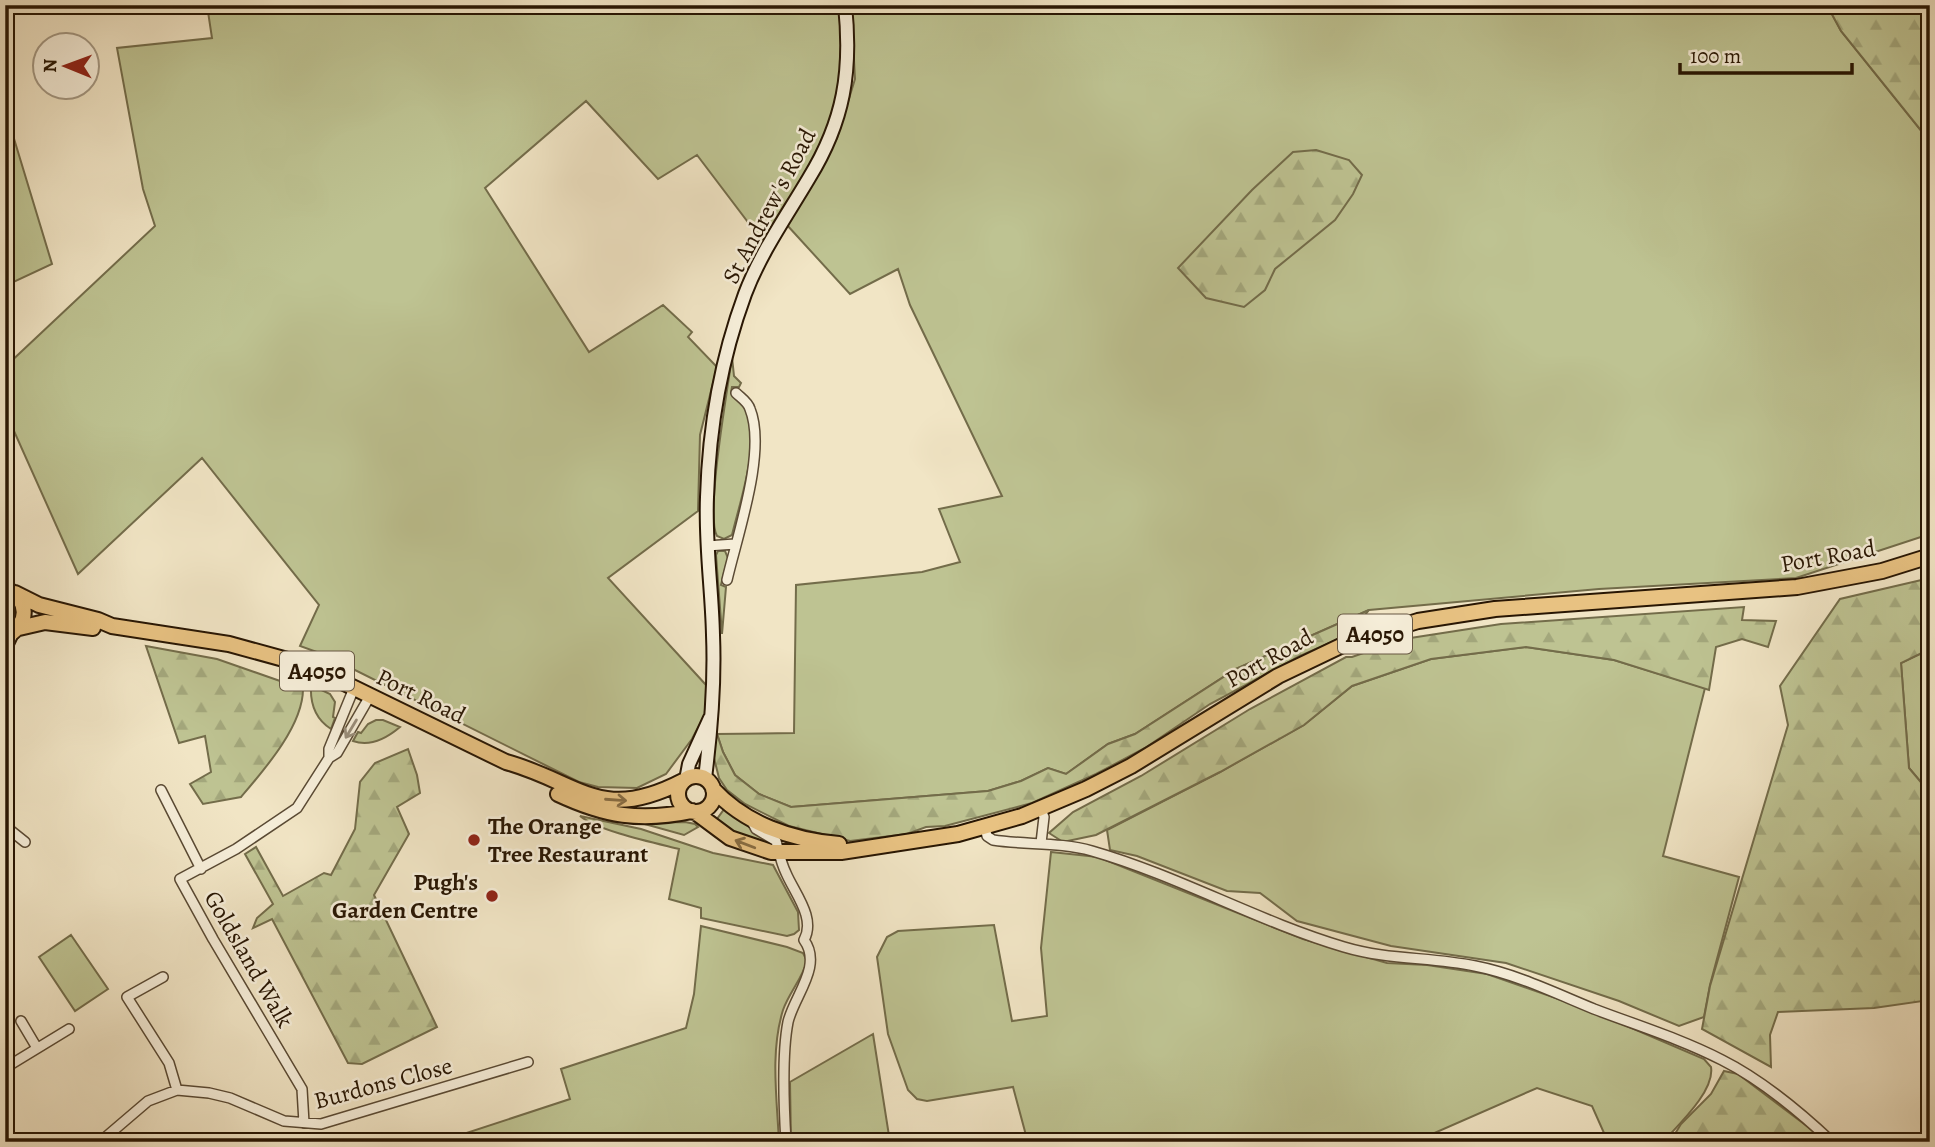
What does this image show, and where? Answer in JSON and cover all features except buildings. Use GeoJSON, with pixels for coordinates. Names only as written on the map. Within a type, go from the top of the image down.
{"type":"FeatureCollection","features":[{"type":"Feature","properties":{"kind":"main road","name":"Port Road"},"geometry":{"type":"LineString","coordinates":[[506,762],[523,777],[607,813],[650,817],[693,811],[730,838],[754,848],[779,852],[841,852],[941,837],[985,827],[1041,809],[1112,777],[1301,664],[1347,643],[1394,628],[1445,616],[1495,609],[1825,583],[1882,571],[1930,556]]}},
{"type":"Feature","properties":{"kind":"main road","name":"Port Road"},"geometry":{"type":"LineString","coordinates":[[9,590],[38,605],[112,626],[229,644],[291,661],[355,688],[506,762],[527,768],[585,795],[607,800],[638,799],[666,790],[684,780]]}},
{"type":"Feature","properties":{"kind":"main road","name":"Port Road"},"geometry":{"type":"LineString","coordinates":[[9,590],[24,607],[23,621],[12,632]]}},
{"type":"Feature","properties":{"kind":"main road","name":"Port Road"},"geometry":{"type":"LineString","coordinates":[[12,632],[45,622],[97,629],[112,626]]}},
{"type":"Feature","properties":{"kind":"main road"},"geometry":{"type":"LineString","coordinates":[[694,776],[709,783],[711,803],[707,808],[693,811],[682,805],[678,794],[684,780],[694,776]]}},
{"type":"Feature","properties":{"kind":"main road","name":"Port Road"},"geometry":{"type":"LineString","coordinates":[[709,783],[728,803],[751,818],[791,836],[861,847]]}},
{"type":"Feature","properties":{"kind":"street","name":"St Andrew's Road"},"geometry":{"type":"LineString","coordinates":[[709,783],[713,633],[707,546],[709,462],[724,361],[753,275],[778,227],[811,176],[832,134],[847,74],[845,5]]}},
{"type":"Feature","properties":{"kind":"street"},"geometry":{"type":"LineString","coordinates":[[727,580],[748,496],[754,451],[754,423],[749,405],[736,393]]}},
{"type":"Feature","properties":{"kind":"street"},"geometry":{"type":"LineString","coordinates":[[707,546],[735,544]]}},
{"type":"Feature","properties":{"kind":"street"},"geometry":{"type":"LineString","coordinates":[[5,648],[12,632]]}},
{"type":"Feature","properties":{"kind":"street","name":"Goldsland Walk"},"geometry":{"type":"LineString","coordinates":[[329,758],[329,749],[355,688]]}},
{"type":"Feature","properties":{"kind":"street","name":"Goldsland Walk"},"geometry":{"type":"LineString","coordinates":[[304,1123],[302,1089],[180,879],[201,869],[298,808],[329,758],[337,753],[370,696]]}},
{"type":"Feature","properties":{"kind":"street","name":"St Andrew's Road"},"geometry":{"type":"LineString","coordinates":[[684,780],[710,718]]}},
{"type":"Feature","properties":{"kind":"street"},"geometry":{"type":"LineString","coordinates":[[161,790],[201,869]]}},
{"type":"Feature","properties":{"kind":"street"},"geometry":{"type":"LineString","coordinates":[[1041,809],[1044,817],[1041,843]]}},
{"type":"Feature","properties":{"kind":"street"},"geometry":{"type":"LineString","coordinates":[[751,818],[756,829],[776,841],[785,871],[807,915],[808,934],[804,940],[809,947],[812,962],[789,1020],[786,1048],[786,1142]]}},
{"type":"Feature","properties":{"kind":"street"},"geometry":{"type":"LineString","coordinates":[[5,826],[25,842]]}},
{"type":"Feature","properties":{"kind":"street"},"geometry":{"type":"LineString","coordinates":[[985,827],[987,836],[993,840],[1090,850],[1145,869],[1275,925],[1345,948],[1380,957],[1474,966],[1513,976],[1721,1059],[1754,1078],[1811,1122],[1832,1142]]}},
{"type":"Feature","properties":{"kind":"street"},"geometry":{"type":"LineString","coordinates":[[163,977],[127,998],[169,1063],[177,1090]]}},
{"type":"Feature","properties":{"kind":"street"},"geometry":{"type":"LineString","coordinates":[[21,1021],[37,1048]]}},
{"type":"Feature","properties":{"kind":"street"},"geometry":{"type":"LineString","coordinates":[[5,1068],[69,1029]]}},
{"type":"Feature","properties":{"kind":"street","name":"Burdons Close"},"geometry":{"type":"LineString","coordinates":[[100,1142],[148,1101],[177,1090],[230,1098],[284,1121],[321,1124],[527,1062]]}},
{"type":"Feature","properties":{"kind":"green space"},"geometry":{"type":"Polygon","coordinates":[[[207,5],[840,5],[842,60],[834,112],[808,170],[763,242],[697,155],[658,179],[586,101],[485,188],[589,352],[663,305],[692,332],[688,337],[717,367],[700,435],[698,511],[608,578],[706,685],[706,712],[692,739],[666,774],[637,788],[598,787],[579,782],[325,655],[300,646],[319,605],[202,458],[78,574],[5,411],[5,367],[155,226],[143,189],[117,48],[212,38],[207,5]]]}},
{"type":"Feature","properties":{"kind":"green space"},"geometry":{"type":"Polygon","coordinates":[[[851,5],[1827,5],[1841,31],[1923,133],[1930,138],[1930,534],[1796,578],[1599,589],[1369,610],[1236,669],[1135,734],[1108,744],[1066,774],[1048,768],[1021,781],[988,791],[791,807],[759,794],[735,775],[717,734],[794,733],[796,585],[922,572],[960,562],[939,509],[1002,496],[910,305],[898,269],[850,294],[787,225],[837,138],[855,79],[851,5]]]}},
{"type":"Feature","properties":{"kind":"green space"},"geometry":{"type":"Polygon","coordinates":[[[1827,5],[1930,5],[1930,138],[1923,133],[1841,31],[1827,5]]]}},
{"type":"Feature","properties":{"kind":"green space"},"geometry":{"type":"Polygon","coordinates":[[[5,109],[52,264],[5,286],[5,109]]]}},
{"type":"Feature","properties":{"kind":"green space"},"geometry":{"type":"Polygon","coordinates":[[[1316,150],[1349,160],[1362,175],[1335,220],[1275,269],[1265,290],[1244,307],[1206,298],[1178,268],[1252,190],[1293,152],[1316,150]]]}},
{"type":"Feature","properties":{"kind":"green space"},"geometry":{"type":"Polygon","coordinates":[[[732,357],[734,376],[741,383],[739,387],[732,387],[731,393],[746,409],[751,438],[748,472],[732,535],[724,539],[717,536],[714,524],[715,478],[732,357]]]}},
{"type":"Feature","properties":{"kind":"green space"},"geometry":{"type":"Polygon","coordinates":[[[718,551],[725,551],[728,558],[721,585],[726,587],[722,634],[716,555],[718,551]]]}},
{"type":"Feature","properties":{"kind":"green space"},"geometry":{"type":"Polygon","coordinates":[[[1930,578],[1930,649],[1901,663],[1909,768],[1930,793],[1930,1000],[1874,1008],[1778,1012],[1770,1035],[1771,1067],[1702,1029],[1710,986],[1788,725],[1780,686],[1840,599],[1930,578]]]}},
{"type":"Feature","properties":{"kind":"green space"},"geometry":{"type":"Polygon","coordinates":[[[1744,607],[1742,620],[1776,621],[1768,647],[1742,639],[1716,647],[1709,690],[1614,660],[1526,647],[1431,659],[1352,686],[1304,725],[1220,772],[1096,835],[1063,842],[1049,833],[1073,812],[1141,776],[1250,709],[1346,657],[1404,639],[1501,624],[1744,607]]]}},
{"type":"Feature","properties":{"kind":"green space"},"geometry":{"type":"Polygon","coordinates":[[[1369,610],[1350,634],[1300,656],[1210,704],[1145,748],[1096,774],[1032,803],[945,826],[850,841],[789,826],[745,804],[727,790],[719,778],[713,754],[717,734],[735,775],[759,794],[791,807],[988,791],[1021,781],[1048,768],[1066,774],[1108,744],[1135,734],[1236,669],[1369,610]]]}},
{"type":"Feature","properties":{"kind":"green space"},"geometry":{"type":"Polygon","coordinates":[[[146,646],[217,659],[303,689],[297,718],[281,747],[241,797],[203,804],[190,784],[211,772],[205,736],[179,743],[146,646]]]}},
{"type":"Feature","properties":{"kind":"green space"},"geometry":{"type":"Polygon","coordinates":[[[1526,647],[1614,660],[1705,688],[1663,856],[1739,877],[1704,1017],[1679,1026],[1619,1001],[1506,963],[1391,946],[1297,921],[1260,893],[1227,891],[1137,856],[1110,850],[1107,830],[1304,725],[1352,686],[1431,659],[1526,647]]]}},
{"type":"Feature","properties":{"kind":"green space"},"geometry":{"type":"Polygon","coordinates":[[[1930,649],[1930,793],[1909,768],[1901,663],[1930,649]]]}},
{"type":"Feature","properties":{"kind":"green space"},"geometry":{"type":"Polygon","coordinates":[[[311,685],[330,694],[335,702],[335,718],[331,729],[315,710],[311,685]]]}},
{"type":"Feature","properties":{"kind":"green space"},"geometry":{"type":"Polygon","coordinates":[[[376,720],[400,727],[378,740],[366,743],[353,741],[358,732],[361,733],[368,724],[376,720]]]}},
{"type":"Feature","properties":{"kind":"green space"},"geometry":{"type":"Polygon","coordinates":[[[408,749],[420,793],[397,807],[409,834],[374,895],[437,1027],[362,1064],[348,1063],[272,919],[253,928],[257,918],[273,904],[245,854],[256,847],[283,896],[324,873],[331,875],[355,829],[360,782],[375,763],[408,749]]]}},
{"type":"Feature","properties":{"kind":"green space"},"geometry":{"type":"Polygon","coordinates":[[[725,808],[773,847],[729,829],[717,819],[725,808]]]}},
{"type":"Feature","properties":{"kind":"green space"},"geometry":{"type":"Polygon","coordinates":[[[580,816],[641,829],[713,853],[773,865],[798,912],[799,930],[787,936],[701,918],[701,908],[669,899],[679,849],[600,827],[580,816]]]}},
{"type":"Feature","properties":{"kind":"green space"},"geometry":{"type":"Polygon","coordinates":[[[685,822],[698,827],[684,835],[641,823],[685,822]]]}},
{"type":"Feature","properties":{"kind":"green space"},"geometry":{"type":"Polygon","coordinates":[[[1051,852],[1098,857],[1303,939],[1387,963],[1427,965],[1487,974],[1587,1009],[1704,1059],[1711,1067],[1711,1076],[1702,1097],[1663,1142],[1608,1142],[1592,1106],[1537,1088],[1414,1142],[1013,1142],[1027,1139],[1013,1087],[927,1101],[917,1099],[908,1090],[888,1034],[877,957],[887,937],[898,931],[994,925],[1012,1021],[1047,1016],[1041,948],[1051,852]]]}},
{"type":"Feature","properties":{"kind":"green space"},"geometry":{"type":"Polygon","coordinates":[[[701,926],[787,947],[803,953],[807,961],[783,1010],[779,1026],[775,1076],[779,1142],[439,1142],[570,1099],[561,1069],[686,1028],[694,994],[701,926]]]}},
{"type":"Feature","properties":{"kind":"green space"},"geometry":{"type":"Polygon","coordinates":[[[71,935],[108,989],[75,1011],[39,957],[71,935]]]}},
{"type":"Feature","properties":{"kind":"green space"},"geometry":{"type":"Polygon","coordinates":[[[873,1034],[890,1142],[791,1142],[790,1082],[873,1034]]]}},
{"type":"Feature","properties":{"kind":"green space"},"geometry":{"type":"Polygon","coordinates":[[[1724,1071],[1738,1074],[1828,1142],[1670,1142],[1681,1124],[1711,1094],[1724,1071]]]}},
{"type":"Feature","properties":{"kind":"place","name":"The Orange Tree Restaurant"},"geometry":{"type":"Point","coordinates":[474,840]}},
{"type":"Feature","properties":{"kind":"place","name":"Pugh's Garden Centre"},"geometry":{"type":"Point","coordinates":[492,896]}}]}
